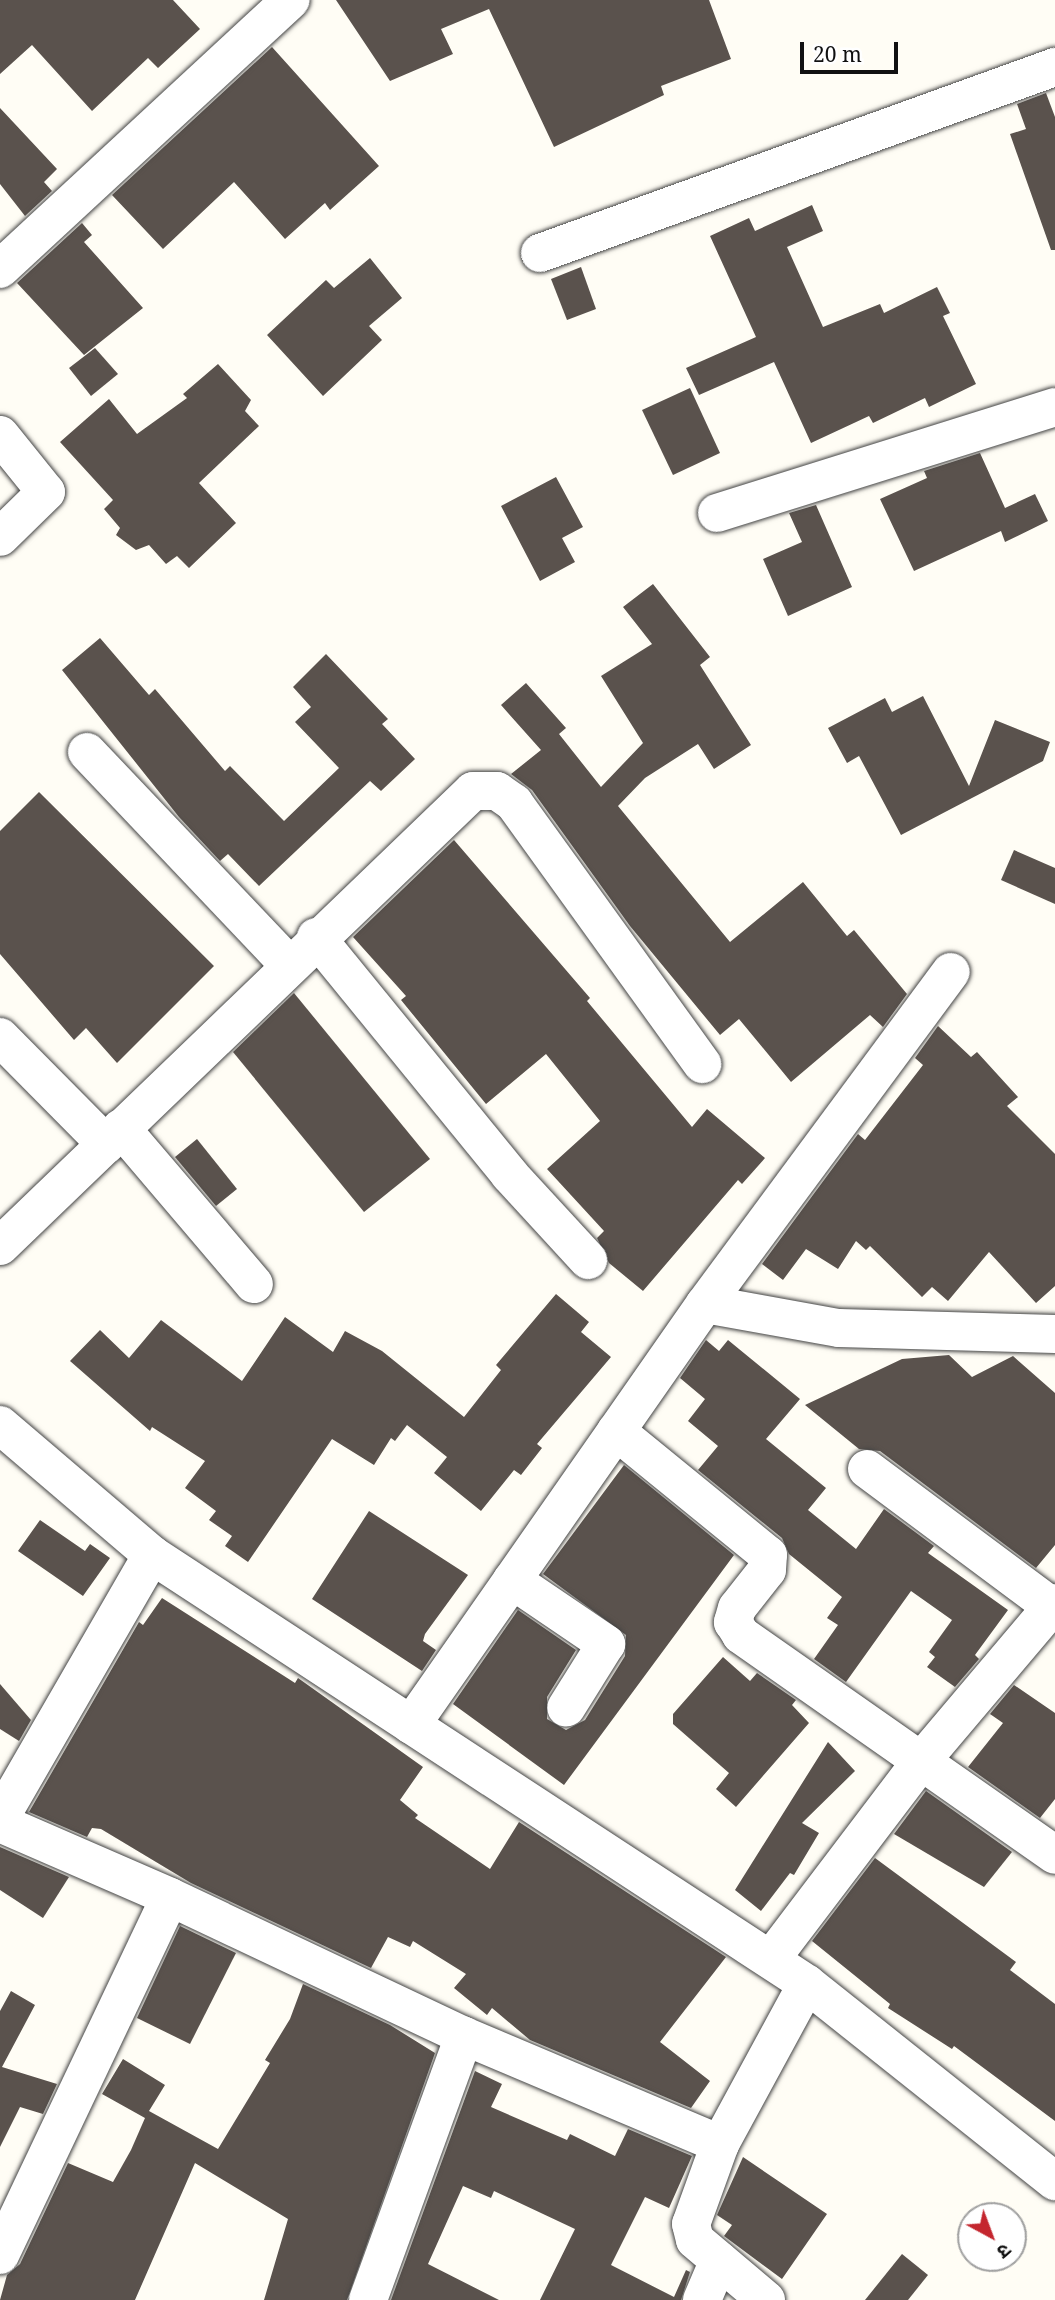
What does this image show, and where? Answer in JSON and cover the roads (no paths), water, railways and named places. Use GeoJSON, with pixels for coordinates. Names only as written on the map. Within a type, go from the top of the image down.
{"type":"FeatureCollection","features":[{"type":"Feature","properties":{"kind":"street"},"geometry":{"type":"LineString","coordinates":[[0,269],[279,9]]}},
{"type":"Feature","properties":{"kind":"street"},"geometry":{"type":"LineString","coordinates":[[540,253],[1055,67]]}},
{"type":"Feature","properties":{"kind":"street"},"geometry":{"type":"LineString","coordinates":[[717,513],[1055,407]]}},
{"type":"Feature","properties":{"kind":"street"},"geometry":{"type":"LineString","coordinates":[[0,435],[46,492],[0,537]]}},
{"type":"Feature","properties":{"kind":"street"},"geometry":{"type":"LineString","coordinates":[[87,752],[288,964]]}},
{"type":"Feature","properties":{"kind":"street"},"geometry":{"type":"LineString","coordinates":[[0,1246],[316,937],[473,791],[497,791],[514,803],[702,1064]]}},
{"type":"Feature","properties":{"kind":"street"},"geometry":{"type":"LineString","coordinates":[[316,937],[509,1174],[588,1260]]}},
{"type":"Feature","properties":{"kind":"street"},"geometry":{"type":"LineString","coordinates":[[411,1725],[705,1304],[951,972]]}},
{"type":"Feature","properties":{"kind":"street"},"geometry":{"type":"LineString","coordinates":[[0,1037],[114,1136],[254,1284]]}},
{"type":"Feature","properties":{"kind":"street"},"geometry":{"type":"LineString","coordinates":[[705,1304],[839,1328],[1055,1334]]}},
{"type":"Feature","properties":{"kind":"street"},"geometry":{"type":"LineString","coordinates":[[0,1425],[152,1555],[771,1959],[807,1984],[1055,2181]]}},
{"type":"Feature","properties":{"kind":"street"},"geometry":{"type":"LineString","coordinates":[[616,1431],[768,1555],[767,1570],[737,1608],[733,1622],[741,1635],[923,1759],[1055,1854]]}},
{"type":"Feature","properties":{"kind":"street"},"geometry":{"type":"LineString","coordinates":[[771,1959],[923,1759],[1053,1605],[867,1469]]}},
{"type":"Feature","properties":{"kind":"street"},"geometry":{"type":"LineString","coordinates":[[0,1818],[11,1769],[152,1555]]}},
{"type":"Feature","properties":{"kind":"street"},"geometry":{"type":"LineString","coordinates":[[512,1580],[606,1644],[566,1707]]}},
{"type":"Feature","properties":{"kind":"street"},"geometry":{"type":"LineString","coordinates":[[0,1824],[170,1897],[464,2036],[720,2144]]}},
{"type":"Feature","properties":{"kind":"street"},"geometry":{"type":"LineString","coordinates":[[0,2255],[170,1897]]}},
{"type":"Feature","properties":{"kind":"street"},"geometry":{"type":"LineString","coordinates":[[766,2300],[695,2240],[691,2224],[720,2144],[807,1984]]}},
{"type":"Feature","properties":{"kind":"street"},"geometry":{"type":"LineString","coordinates":[[368,2300],[464,2036]]}},
{"type":"Feature","properties":{"kind":"street"},"geometry":{"type":"LineString","coordinates":[[702,2300],[719,2260]]}}]}
